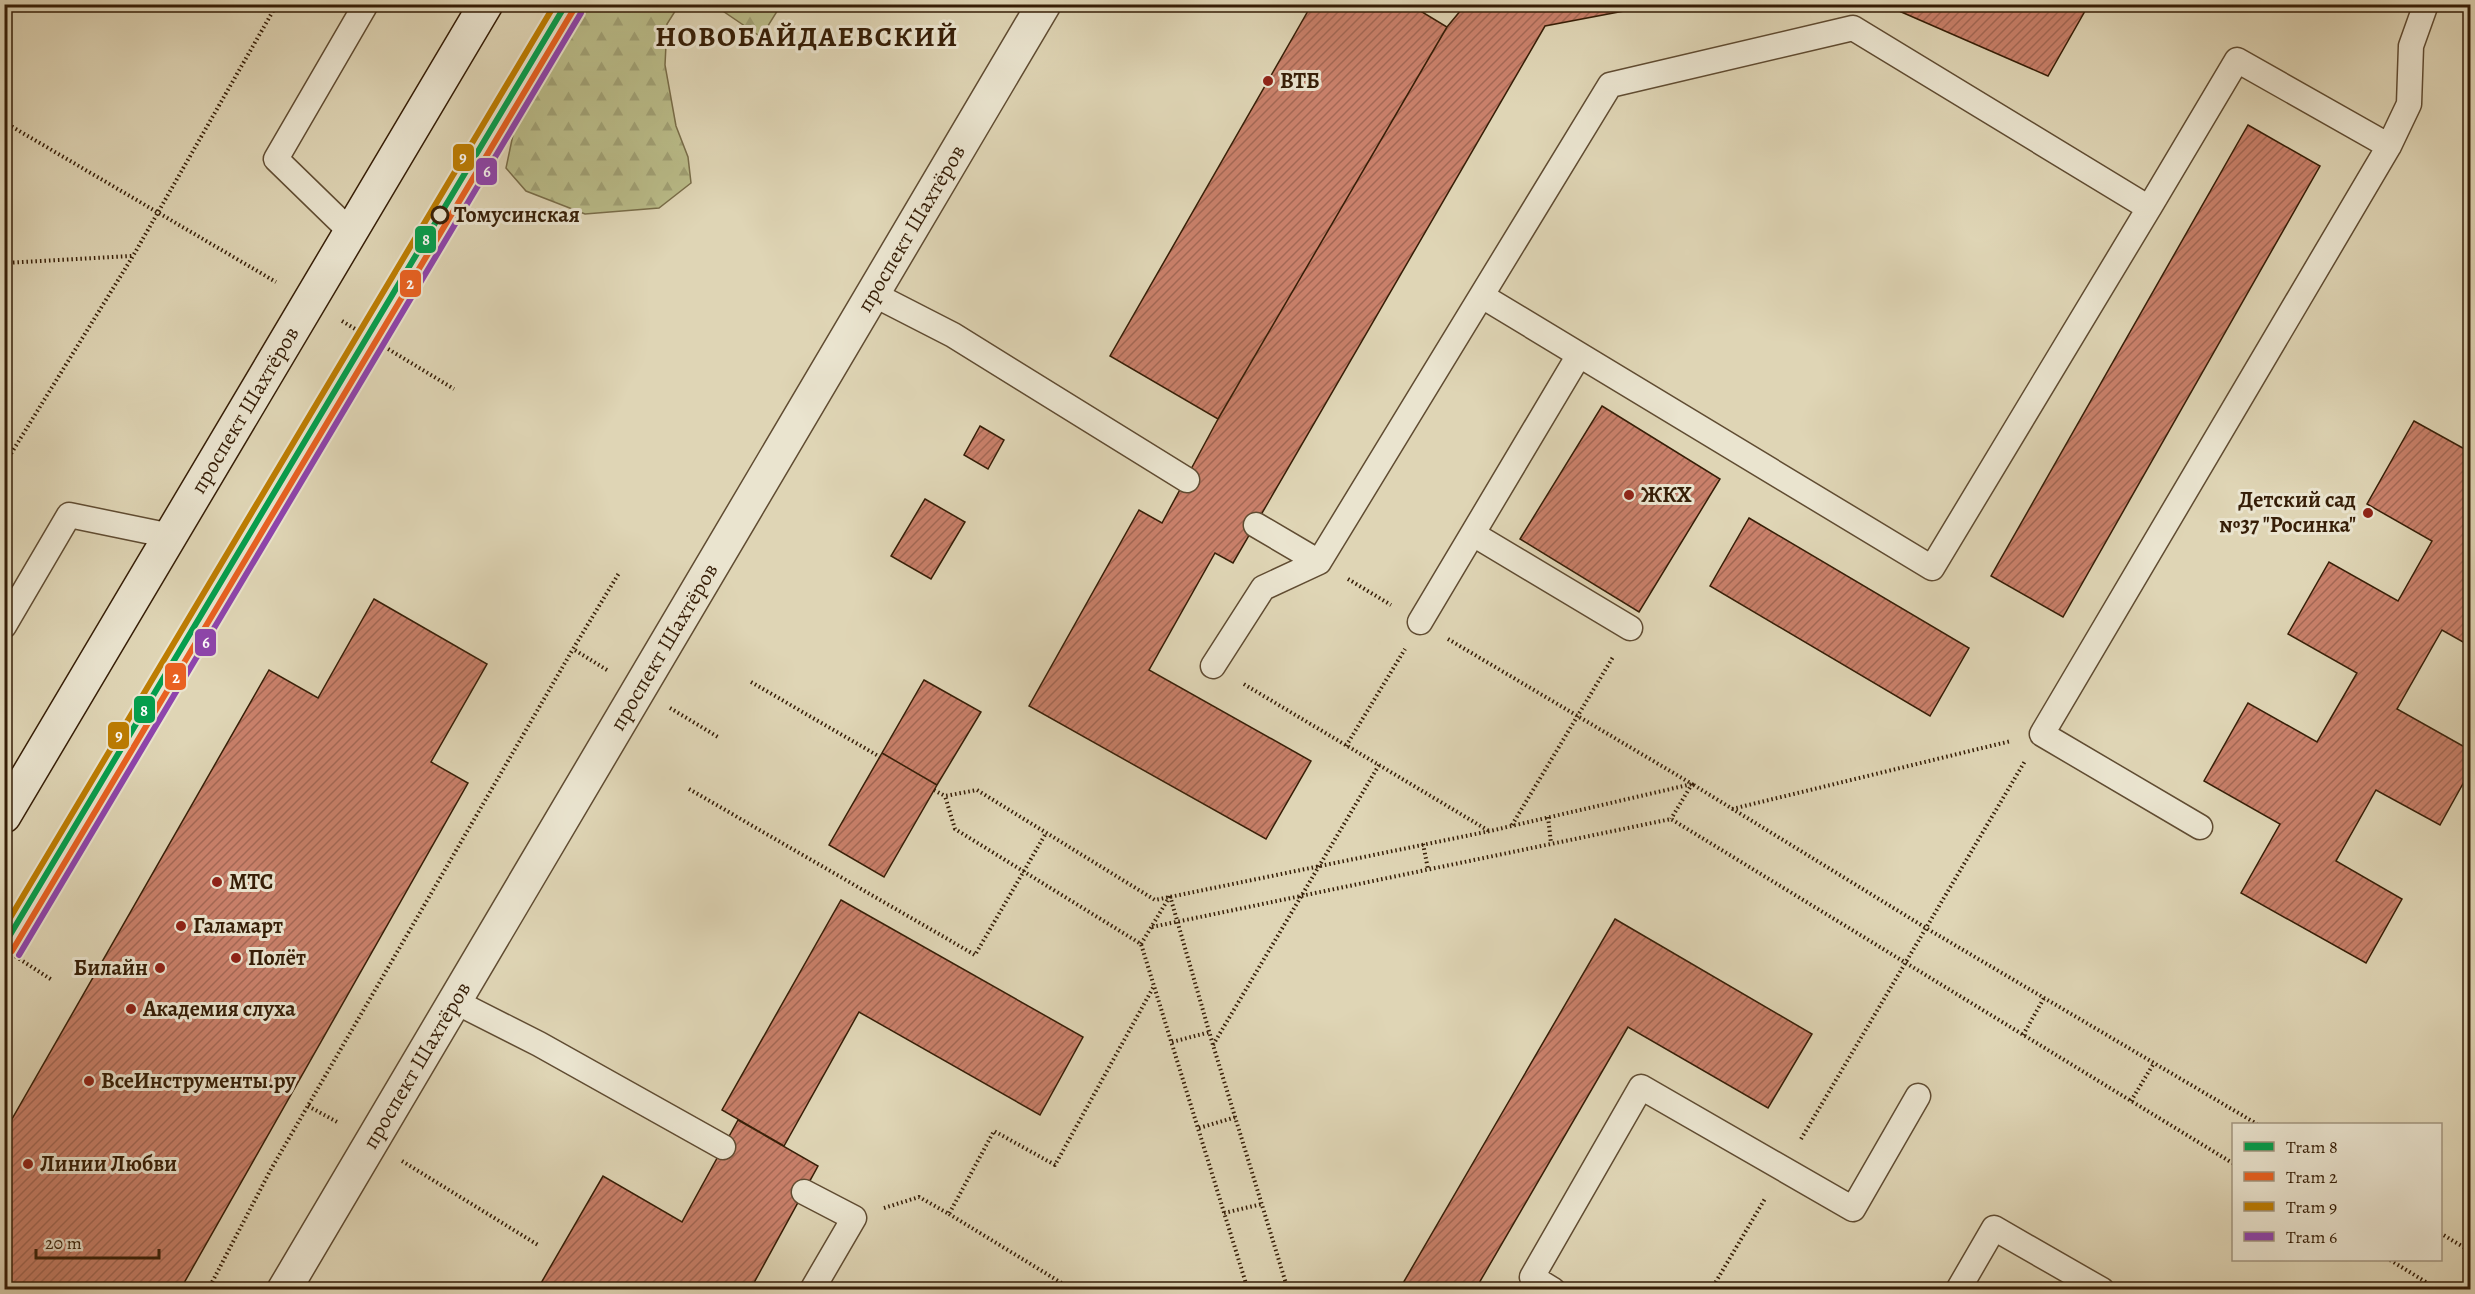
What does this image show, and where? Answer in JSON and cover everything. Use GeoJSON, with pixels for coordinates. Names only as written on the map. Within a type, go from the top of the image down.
{"type":"FeatureCollection","features":[{"type":"Feature","properties":{"kind":"street","name":"проспект Шахтёров"},"geometry":{"type":"LineString","coordinates":[[4,816],[486,4]]}},
{"type":"Feature","properties":{"kind":"street","name":"проспект Шахтёров"},"geometry":{"type":"LineString","coordinates":[[284,1290],[1044,4]]}},
{"type":"Feature","properties":{"kind":"lane"},"geometry":{"type":"LineString","coordinates":[[351,232],[276,159],[366,4]]}},
{"type":"Feature","properties":{"kind":"lane"},"geometry":{"type":"LineString","coordinates":[[2200,827],[2042,734],[2389,146],[2409,104],[2410,46],[2426,4]]}},
{"type":"Feature","properties":{"kind":"lane"},"geometry":{"type":"LineString","coordinates":[[1213,666],[1263,588],[1319,562],[1610,85],[1853,28],[2149,208]]}},
{"type":"Feature","properties":{"kind":"lane"},"geometry":{"type":"LineString","coordinates":[[1482,296],[1932,568],[2237,60],[2389,146]]}},
{"type":"Feature","properties":{"kind":"lane"},"geometry":{"type":"LineString","coordinates":[[873,294],[953,335],[1187,480]]}},
{"type":"Feature","properties":{"kind":"lane"},"geometry":{"type":"LineString","coordinates":[[1420,622],[1579,355]]}},
{"type":"Feature","properties":{"kind":"lane"},"geometry":{"type":"LineString","coordinates":[[4,626],[69,515],[171,536]]}},
{"type":"Feature","properties":{"kind":"lane"},"geometry":{"type":"LineString","coordinates":[[1256,525],[1319,562]]}},
{"type":"Feature","properties":{"kind":"lane"},"geometry":{"type":"LineString","coordinates":[[1473,534],[1630,628]]}},
{"type":"Feature","properties":{"kind":"lane"},"geometry":{"type":"LineString","coordinates":[[454,1001],[539,1044],[723,1147]]}},
{"type":"Feature","properties":{"kind":"lane"},"geometry":{"type":"LineString","coordinates":[[1553,1290],[1532,1277],[1641,1087],[1853,1209],[1918,1096]]}},
{"type":"Feature","properties":{"kind":"lane"},"geometry":{"type":"LineString","coordinates":[[804,1192],[854,1218],[812,1290]]}},
{"type":"Feature","properties":{"kind":"lane"},"geometry":{"type":"LineString","coordinates":[[1959,1290],[1994,1228],[2102,1290]]}},
{"type":"Feature","properties":{"kind":"path"},"geometry":{"type":"LineString","coordinates":[[4,465],[133,256],[277,4]]}},
{"type":"Feature","properties":{"kind":"path"},"geometry":{"type":"LineString","coordinates":[[4,122],[454,389]]}},
{"type":"Feature","properties":{"kind":"path"},"geometry":{"type":"LineString","coordinates":[[4,263],[133,256]]}},
{"type":"Feature","properties":{"kind":"path"},"geometry":{"type":"LineString","coordinates":[[1319,562],[2255,1123]]}},
{"type":"Feature","properties":{"kind":"path"},"geometry":{"type":"LineString","coordinates":[[1346,746],[1420,622]]}},
{"type":"Feature","properties":{"kind":"path"},"geometry":{"type":"LineString","coordinates":[[1511,826],[1630,628]]}},
{"type":"Feature","properties":{"kind":"path"},"geometry":{"type":"LineString","coordinates":[[208,1290],[270,1171],[573,649]]}},
{"type":"Feature","properties":{"kind":"path"},"geometry":{"type":"LineString","coordinates":[[1213,666],[1490,831]]}},
{"type":"Feature","properties":{"kind":"path"},"geometry":{"type":"LineString","coordinates":[[751,682],[880,757]]}},
{"type":"Feature","properties":{"kind":"path"},"geometry":{"type":"LineString","coordinates":[[1732,809],[2042,734]]}},
{"type":"Feature","properties":{"kind":"path"},"geometry":{"type":"LineString","coordinates":[[1711,1290],[2042,734]]}},
{"type":"Feature","properties":{"kind":"path"},"geometry":{"type":"LineString","coordinates":[[1213,1045],[1379,765]]}},
{"type":"Feature","properties":{"kind":"path"},"geometry":{"type":"LineString","coordinates":[[934,790],[945,796],[977,790],[1155,900],[1490,831],[1692,784]]}},
{"type":"Feature","properties":{"kind":"path"},"geometry":{"type":"LineString","coordinates":[[1671,819],[1692,784]]}},
{"type":"Feature","properties":{"kind":"path"},"geometry":{"type":"LineString","coordinates":[[689,789],[975,955],[1046,833]]}},
{"type":"Feature","properties":{"kind":"path"},"geometry":{"type":"LineString","coordinates":[[945,796],[955,829],[1141,944],[1248,1290]]}},
{"type":"Feature","properties":{"kind":"path"},"geometry":{"type":"LineString","coordinates":[[1548,817],[1551,843]]}},
{"type":"Feature","properties":{"kind":"path"},"geometry":{"type":"LineString","coordinates":[[1152,927],[1671,819],[2232,1163]]}},
{"type":"Feature","properties":{"kind":"path"},"geometry":{"type":"LineString","coordinates":[[1424,844],[1428,868]]}},
{"type":"Feature","properties":{"kind":"path"},"geometry":{"type":"LineString","coordinates":[[1170,897],[1288,1289]]}},
{"type":"Feature","properties":{"kind":"path"},"geometry":{"type":"LineString","coordinates":[[1141,944],[1170,897]]}},
{"type":"Feature","properties":{"kind":"path"},"geometry":{"type":"LineString","coordinates":[[4,949],[52,980]]}},
{"type":"Feature","properties":{"kind":"path"},"geometry":{"type":"LineString","coordinates":[[949,1214],[994,1131],[1055,1165],[1154,985]]}},
{"type":"Feature","properties":{"kind":"path"},"geometry":{"type":"LineString","coordinates":[[2023,1035],[2044,998]]}},
{"type":"Feature","properties":{"kind":"path"},"geometry":{"type":"LineString","coordinates":[[1172,1042],[1210,1032]]}},
{"type":"Feature","properties":{"kind":"path"},"geometry":{"type":"LineString","coordinates":[[2131,1101],[2154,1063]]}},
{"type":"Feature","properties":{"kind":"path"},"geometry":{"type":"LineString","coordinates":[[308,1106],[538,1245]]}},
{"type":"Feature","properties":{"kind":"path"},"geometry":{"type":"LineString","coordinates":[[1199,1128],[1236,1117]]}},
{"type":"Feature","properties":{"kind":"path"},"geometry":{"type":"LineString","coordinates":[[854,1218],[919,1197],[1073,1290]]}},
{"type":"Feature","properties":{"kind":"path"},"geometry":{"type":"LineString","coordinates":[[1224,1213],[1262,1204]]}},
{"type":"Feature","properties":{"kind":"path"},"geometry":{"type":"LineString","coordinates":[[2442,1234],[2470,1251]]}},
{"type":"Feature","properties":{"kind":"path"},"geometry":{"type":"LineString","coordinates":[[2392,1261],[2439,1290]]}},
{"type":"Feature","properties":{"kind":"green space"},"geometry":{"type":"Polygon","coordinates":[[[586,4],[679,5],[667,24],[665,65],[676,126],[688,157],[691,183],[659,208],[585,214],[526,191],[506,168],[514,130],[586,4]]]}},
{"type":"Feature","properties":{"kind":"green space"},"geometry":{"type":"Polygon","coordinates":[[[714,5],[781,5],[761,37],[714,5]]]}},
{"type":"Feature","properties":{"kind":"building"},"geometry":{"type":"Polygon","coordinates":[[[1312,4],[1409,4],[1447,27],[1218,419],[1110,356],[1312,4]]]}},
{"type":"Feature","properties":{"kind":"building"},"geometry":{"type":"Polygon","coordinates":[[[1466,4],[1661,4],[1545,26],[1233,563],[1215,553],[1149,670],[1311,761],[1266,839],[1029,706],[1139,510],[1162,523],[1218,419],[1447,27],[1466,4]]]}},
{"type":"Feature","properties":{"kind":"building"},"geometry":{"type":"Polygon","coordinates":[[[1883,4],[2089,4],[2048,76],[1883,4]]]}},
{"type":"Feature","properties":{"kind":"building"},"geometry":{"type":"Polygon","coordinates":[[[2248,125],[2320,166],[2063,617],[1991,576],[2248,125]]]}},
{"type":"Feature","properties":{"kind":"building","name":"ЖКХ"},"geometry":{"type":"Polygon","coordinates":[[[1602,406],[1720,479],[1639,612],[1520,539],[1602,406]]]}},
{"type":"Feature","properties":{"kind":"building"},"geometry":{"type":"Polygon","coordinates":[[[2414,421],[2470,452],[2470,646],[2442,630],[2397,709],[2470,750],[2470,771],[2440,825],[2376,790],[2336,861],[2402,899],[2366,963],[2241,893],[2280,824],[2204,781],[2248,703],[2317,742],[2357,673],[2288,634],[2329,562],[2398,601],[2432,541],[2367,504],[2414,421]]]}},
{"type":"Feature","properties":{"kind":"building"},"geometry":{"type":"Polygon","coordinates":[[[980,426],[1004,440],[988,469],[964,455],[980,426]]]}},
{"type":"Feature","properties":{"kind":"building"},"geometry":{"type":"Polygon","coordinates":[[[925,499],[965,522],[931,579],[891,556],[925,499]]]}},
{"type":"Feature","properties":{"kind":"building"},"geometry":{"type":"Polygon","coordinates":[[[1749,518],[1969,648],[1930,716],[1710,586],[1749,518]]]}},
{"type":"Feature","properties":{"kind":"building","name":"Полёт"},"geometry":{"type":"Polygon","coordinates":[[[374,599],[487,664],[431,762],[468,783],[180,1290],[4,1290],[4,1133],[269,670],[318,698],[374,599]]]}},
{"type":"Feature","properties":{"kind":"building"},"geometry":{"type":"Polygon","coordinates":[[[924,680],[981,712],[937,785],[882,753],[924,680]]]}},
{"type":"Feature","properties":{"kind":"building"},"geometry":{"type":"Polygon","coordinates":[[[882,753],[937,785],[884,877],[829,845],[882,753]]]}},
{"type":"Feature","properties":{"kind":"building"},"geometry":{"type":"Polygon","coordinates":[[[841,900],[1083,1037],[1040,1115],[859,1012],[784,1146],[722,1110],[841,900]]]}},
{"type":"Feature","properties":{"kind":"building"},"geometry":{"type":"Polygon","coordinates":[[[1615,919],[1812,1034],[1768,1108],[1628,1027],[1475,1290],[1399,1290],[1615,919]]]}},
{"type":"Feature","properties":{"kind":"building"},"geometry":{"type":"Polygon","coordinates":[[[738,1120],[818,1166],[750,1290],[537,1290],[603,1176],[682,1222],[738,1120]]]}},
{"type":"Feature","properties":{"kind":"tram line","name":"9"},"geometry":{"type":"LineString","coordinates":[[4,928],[555,4]]}},
{"type":"Feature","properties":{"kind":"tram line","name":"8"},"geometry":{"type":"LineString","coordinates":[[4,945],[566,4]]}},
{"type":"Feature","properties":{"kind":"tram line","name":"2"},"geometry":{"type":"LineString","coordinates":[[12,951],[574,9]]}},
{"type":"Feature","properties":{"kind":"tram line","name":"6"},"geometry":{"type":"LineString","coordinates":[[19,955],[581,13]]}},
{"type":"Feature","properties":{"kind":"place","name":"ВТБ"},"geometry":{"type":"Point","coordinates":[1268,81]}},
{"type":"Feature","properties":{"kind":"place","name":"Томусинская"},"geometry":{"type":"Point","coordinates":[440,215]}},
{"type":"Feature","properties":{"kind":"place","name":"ЖКХ"},"geometry":{"type":"Point","coordinates":[1629,495]}},
{"type":"Feature","properties":{"kind":"place","name":"Детский сад №37 \"Росинка\""},"geometry":{"type":"Point","coordinates":[2368,513]}},
{"type":"Feature","properties":{"kind":"place","name":"МТС"},"geometry":{"type":"Point","coordinates":[217,882]}},
{"type":"Feature","properties":{"kind":"place","name":"Галамарт"},"geometry":{"type":"Point","coordinates":[181,926]}},
{"type":"Feature","properties":{"kind":"place","name":"Полёт"},"geometry":{"type":"Point","coordinates":[236,958]}},
{"type":"Feature","properties":{"kind":"place","name":"Билайн"},"geometry":{"type":"Point","coordinates":[160,968]}},
{"type":"Feature","properties":{"kind":"place","name":"Академия слуха"},"geometry":{"type":"Point","coordinates":[131,1009]}},
{"type":"Feature","properties":{"kind":"place","name":"ВсеИнструменты.ру"},"geometry":{"type":"Point","coordinates":[89,1081]}},
{"type":"Feature","properties":{"kind":"place","name":"Линии Любви"},"geometry":{"type":"Point","coordinates":[28,1164]}},
{"type":"Feature","properties":{"kind":"district","name":"НОВОБАЙДАЕВСКИЙ"},"geometry":{"type":"Point","coordinates":[807,37]}}]}
